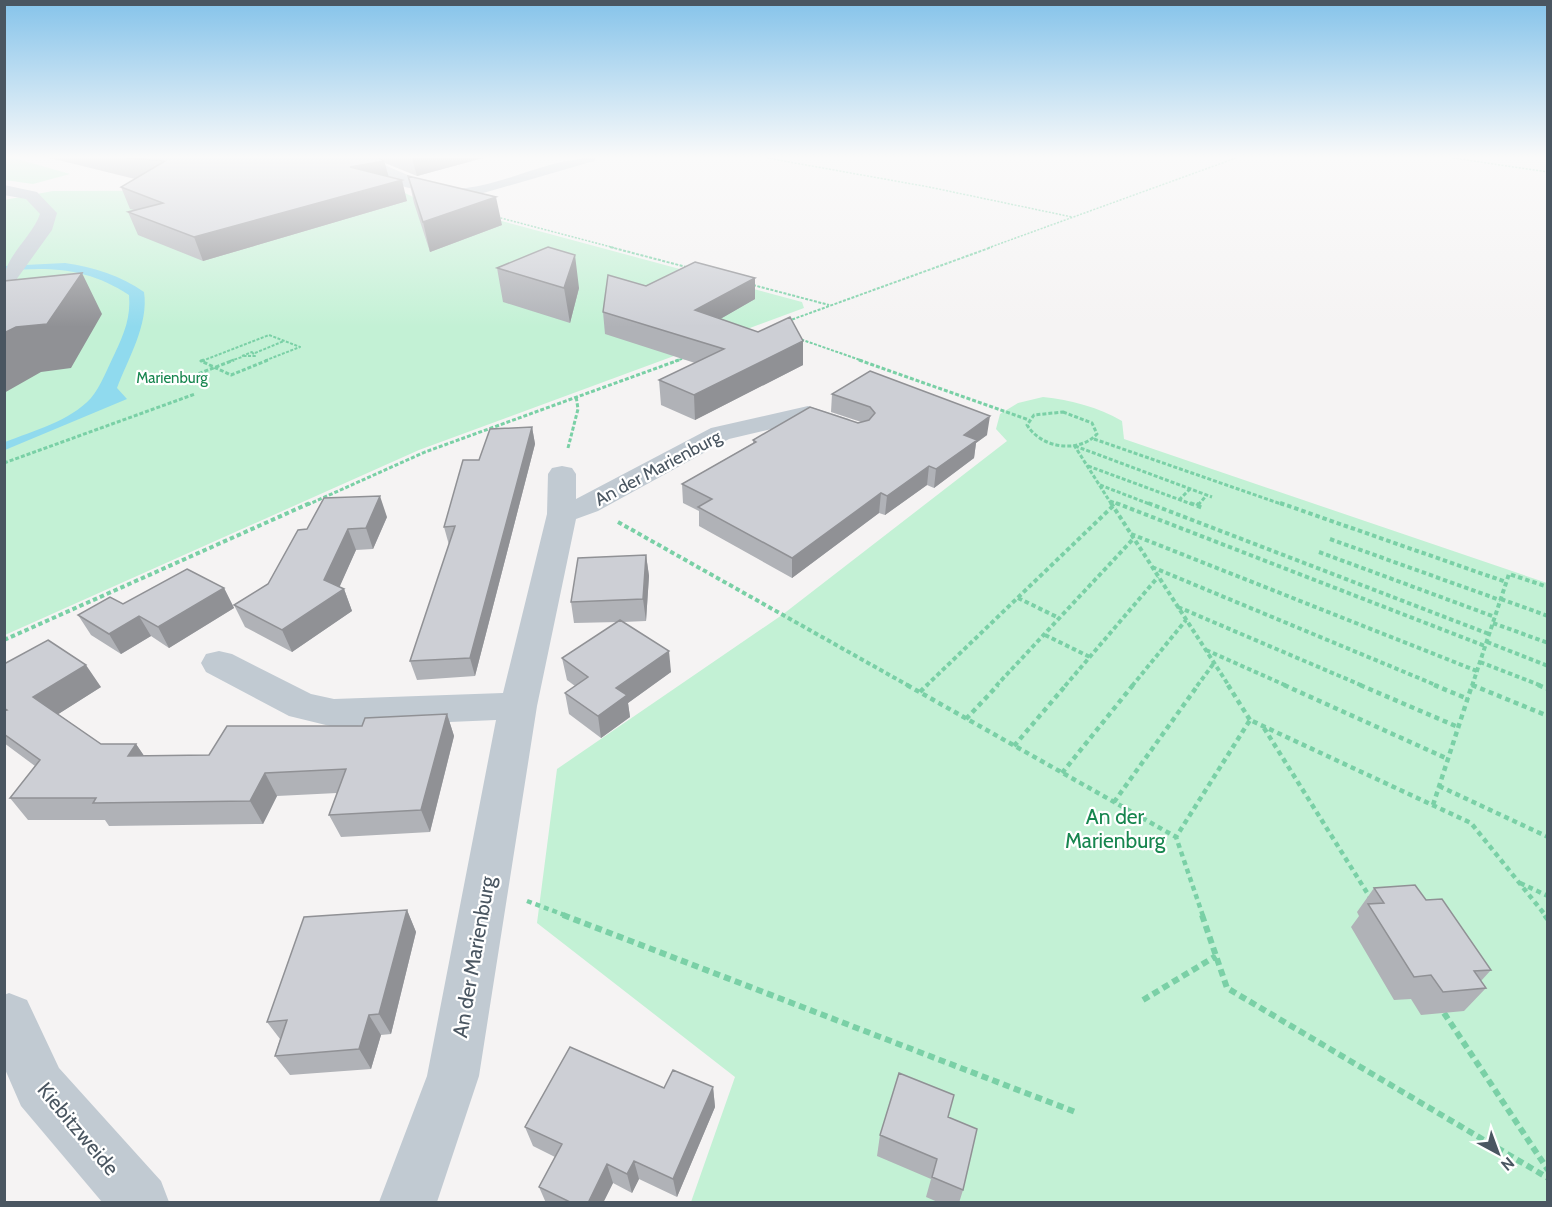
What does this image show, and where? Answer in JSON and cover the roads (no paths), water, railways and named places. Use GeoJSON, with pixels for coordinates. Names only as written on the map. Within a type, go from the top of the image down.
{"type":"FeatureCollection","features":[{"type":"Feature","properties":{"kind":"street"},"geometry":{"type":"LineString","coordinates":[[13,266],[43,230],[49,214]]}},
{"type":"Feature","properties":{"kind":"street","name":"An der Marienburg"},"geometry":{"type":"LineString","coordinates":[[408,1203],[453,1076],[518,706],[571,498],[720,433],[808,412],[858,431]]}},
{"type":"Feature","properties":{"kind":"street"},"geometry":{"type":"LineString","coordinates":[[219,663],[302,706],[334,713],[518,706]]}},
{"type":"Feature","properties":{"kind":"street","name":"Kiebitzweide"},"geometry":{"type":"LineString","coordinates":[[9,1018],[40,1087],[140,1203]]}},
{"type":"Feature","properties":{"kind":"water"},"geometry":{"type":"Polygon","coordinates":[[[65,263],[107,273],[144,292],[145,304],[141,329],[117,388],[127,399],[5,450],[5,442],[62,419],[91,398],[124,332],[129,311],[129,295],[114,286],[70,271],[38,269],[5,271],[5,266],[65,263]]]}},
{"type":"Feature","properties":{"kind":"park label","name":"Marienburg"},"geometry":{"type":"Point","coordinates":[172,378]}}]}
